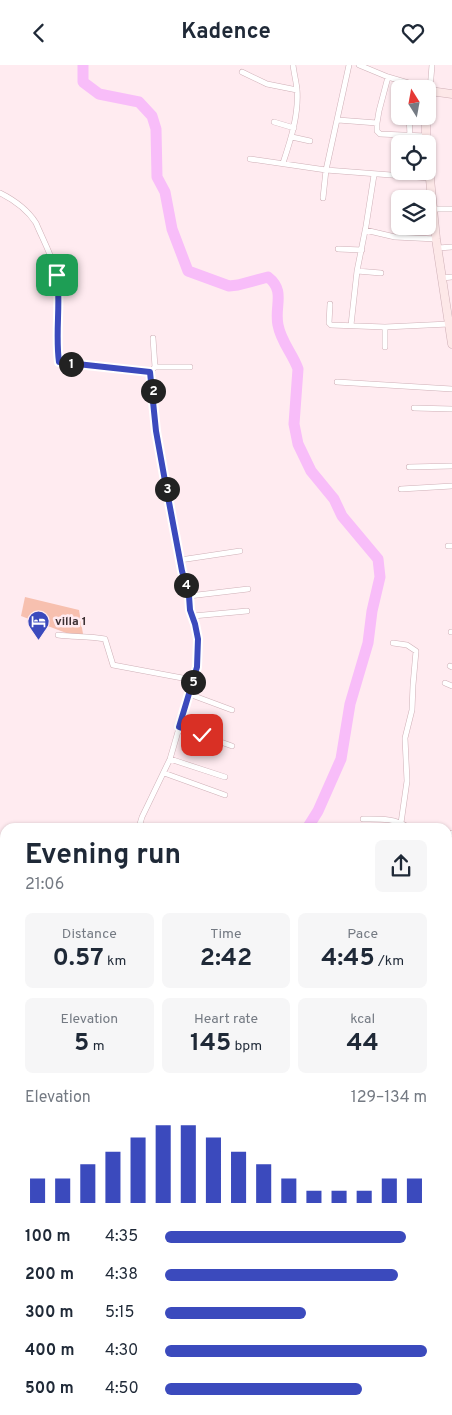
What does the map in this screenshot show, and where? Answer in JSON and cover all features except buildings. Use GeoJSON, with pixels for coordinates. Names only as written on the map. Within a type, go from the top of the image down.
{"type":"FeatureCollection","features":[{"type":"Feature","properties":{"kind":"street"},"geometry":{"type":"LineString","coordinates":[[283,163],[294,128],[297,90],[293,65]]}},
{"type":"Feature","properties":{"kind":"street"},"geometry":{"type":"LineString","coordinates":[[323,198],[326,170],[349,65]]}},
{"type":"Feature","properties":{"kind":"street"},"geometry":{"type":"LineString","coordinates":[[358,65],[396,80]]}},
{"type":"Feature","properties":{"kind":"street"},"geometry":{"type":"LineString","coordinates":[[430,80],[432,65]]}},
{"type":"Feature","properties":{"kind":"street"},"geometry":{"type":"LineString","coordinates":[[242,72],[267,84],[297,90]]}},
{"type":"Feature","properties":{"kind":"street"},"geometry":{"type":"LineString","coordinates":[[388,77],[379,111],[378,133],[399,135]]}},
{"type":"Feature","properties":{"kind":"street"},"geometry":{"type":"LineString","coordinates":[[436,93],[452,94]]}},
{"type":"Feature","properties":{"kind":"street"},"geometry":{"type":"LineString","coordinates":[[338,120],[377,123]]}},
{"type":"Feature","properties":{"kind":"street"},"geometry":{"type":"LineString","coordinates":[[274,121],[294,128]]}},
{"type":"Feature","properties":{"kind":"street"},"geometry":{"type":"LineString","coordinates":[[292,137],[310,141]]}},
{"type":"Feature","properties":{"kind":"street"},"geometry":{"type":"LineString","coordinates":[[250,159],[326,170],[391,176]]}},
{"type":"Feature","properties":{"kind":"street"},"geometry":{"type":"LineString","coordinates":[[351,325],[357,271],[366,230],[374,175]]}},
{"type":"Feature","properties":{"kind":"street"},"geometry":{"type":"LineString","coordinates":[[0,193],[14,201],[36,223],[55,270],[59,293],[57,345],[59,362],[150,372]]}},
{"type":"Feature","properties":{"kind":"street"},"geometry":{"type":"LineString","coordinates":[[436,209],[452,209]]}},
{"type":"Feature","properties":{"kind":"street"},"geometry":{"type":"LineString","coordinates":[[366,230],[395,237],[436,239]]}},
{"type":"Feature","properties":{"kind":"street"},"geometry":{"type":"LineString","coordinates":[[436,235],[442,278],[448,295],[452,344]]}},
{"type":"Feature","properties":{"kind":"street"},"geometry":{"type":"LineString","coordinates":[[438,248],[452,247]]}},
{"type":"Feature","properties":{"kind":"street"},"geometry":{"type":"LineString","coordinates":[[338,249],[362,250]]}},
{"type":"Feature","properties":{"kind":"street"},"geometry":{"type":"LineString","coordinates":[[357,271],[381,273]]}},
{"type":"Feature","properties":{"kind":"street"},"geometry":{"type":"LineString","coordinates":[[442,278],[452,277]]}},
{"type":"Feature","properties":{"kind":"street"},"geometry":{"type":"LineString","coordinates":[[330,304],[329,324],[450,329]]}},
{"type":"Feature","properties":{"kind":"street"},"geometry":{"type":"LineString","coordinates":[[385,327],[385,347]]}},
{"type":"Feature","properties":{"kind":"street"},"geometry":{"type":"LineString","coordinates":[[154,338],[155,367]]}},
{"type":"Feature","properties":{"kind":"street"},"geometry":{"type":"LineString","coordinates":[[150,372],[155,367],[190,367]]}},
{"type":"Feature","properties":{"kind":"street"},"geometry":{"type":"LineString","coordinates":[[140,823],[170,759],[197,667],[199,651],[156,431],[150,372]]}},
{"type":"Feature","properties":{"kind":"street"},"geometry":{"type":"LineString","coordinates":[[336,382],[452,389]]}},
{"type":"Feature","properties":{"kind":"street"},"geometry":{"type":"LineString","coordinates":[[414,408],[452,409]]}},
{"type":"Feature","properties":{"kind":"street"},"geometry":{"type":"LineString","coordinates":[[409,467],[452,466]]}},
{"type":"Feature","properties":{"kind":"street"},"geometry":{"type":"LineString","coordinates":[[401,489],[452,486]]}},
{"type":"Feature","properties":{"kind":"street"},"geometry":{"type":"LineString","coordinates":[[180,561],[240,551]]}},
{"type":"Feature","properties":{"kind":"street"},"geometry":{"type":"LineString","coordinates":[[189,596],[248,589]]}},
{"type":"Feature","properties":{"kind":"street"},"geometry":{"type":"LineString","coordinates":[[193,616],[247,611]]}},
{"type":"Feature","properties":{"kind":"street"},"geometry":{"type":"LineString","coordinates":[[58,635],[105,639],[113,665],[193,680]]}},
{"type":"Feature","properties":{"kind":"street"},"geometry":{"type":"LineString","coordinates":[[363,819],[391,819],[401,823],[407,781],[405,738],[412,710],[416,651],[407,645],[393,643]]}},
{"type":"Feature","properties":{"kind":"street"},"geometry":{"type":"LineString","coordinates":[[445,683],[452,686]]}},
{"type":"Feature","properties":{"kind":"street"},"geometry":{"type":"LineString","coordinates":[[189,694],[232,710]]}},
{"type":"Feature","properties":{"kind":"street"},"geometry":{"type":"LineString","coordinates":[[179,727],[232,746]]}},
{"type":"Feature","properties":{"kind":"street"},"geometry":{"type":"LineString","coordinates":[[170,759],[225,777]]}},
{"type":"Feature","properties":{"kind":"street"},"geometry":{"type":"LineString","coordinates":[[164,773],[225,795]]}},
{"type":"Feature","properties":{"kind":"shaded area"},"geometry":{"type":"Polygon","coordinates":[[[25,597],[79,610],[83,634],[77,637],[21,616],[25,597]]]}},
{"type":"Feature","properties":{"kind":"waterway"},"geometry":{"type":"LineString","coordinates":[[83,65],[83,82],[99,94],[139,102],[152,116],[156,129],[157,177],[165,192],[172,229],[188,271],[229,286],[268,277],[277,288],[278,325],[284,342],[298,369],[294,424],[298,444],[311,471],[334,499],[342,516],[378,559],[380,577],[372,611],[368,643],[350,704],[341,759],[318,811],[310,823]]}},
{"type":"Feature","properties":{"kind":"place","name":"villa 1"},"geometry":{"type":"Point","coordinates":[39,640]}},
{"type":"Feature","properties":{"kind":"route"},"geometry":{"type":"LineString","coordinates":[[57,275],[59,293],[57,345],[59,362],[150,372],[156,431],[199,651],[197,667],[179,727],[202,735]]}}]}
